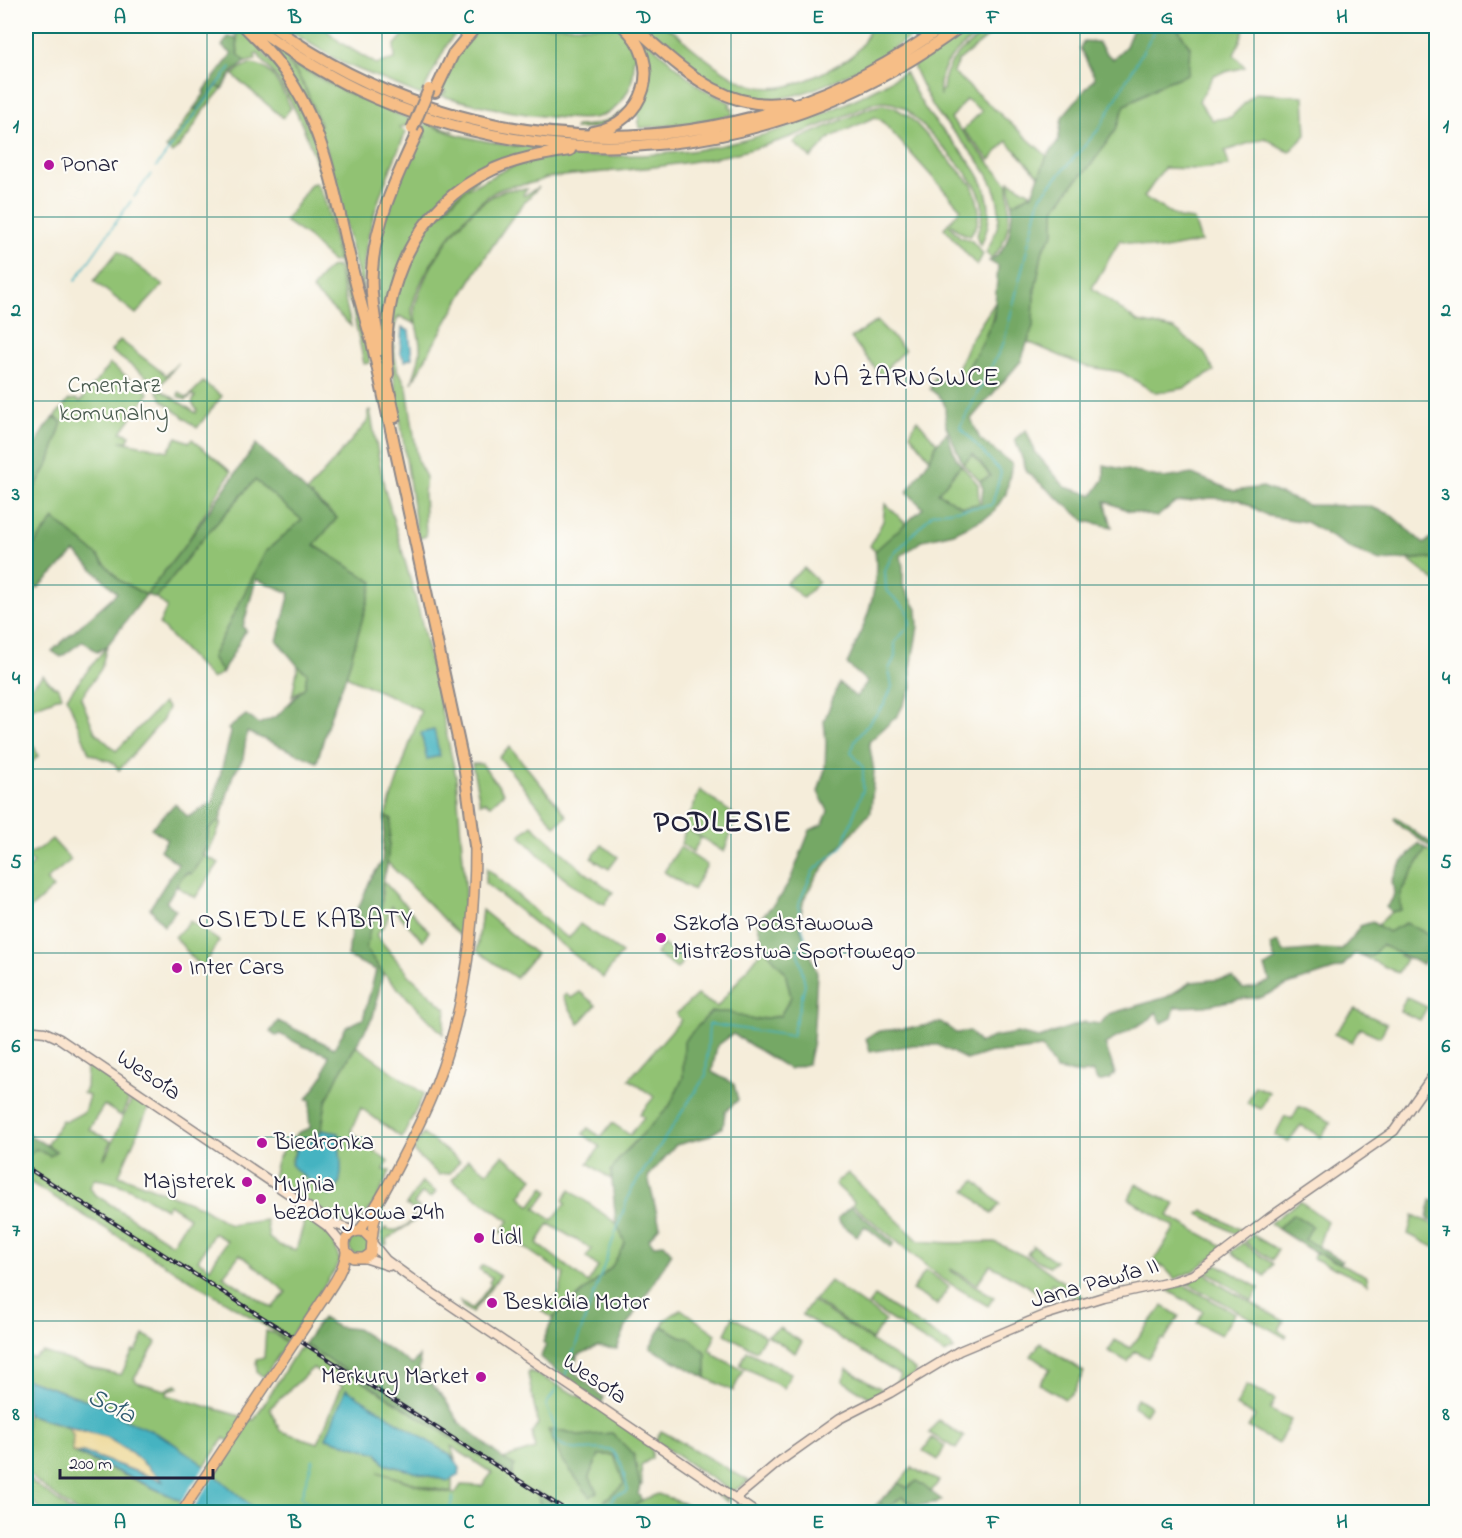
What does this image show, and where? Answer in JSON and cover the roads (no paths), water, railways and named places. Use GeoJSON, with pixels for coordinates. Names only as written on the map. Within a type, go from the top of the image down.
{"type":"FeatureCollection","features":[{"type":"Feature","properties":{"kind":"highway"},"geometry":{"type":"LineString","coordinates":[[244,26],[279,64],[292,82],[313,124],[333,187],[354,279],[372,342],[411,519],[470,793],[476,846]]}},
{"type":"Feature","properties":{"kind":"highway"},"geometry":{"type":"LineString","coordinates":[[254,26],[331,76],[409,111],[451,125],[498,136],[545,144],[592,147]]}},
{"type":"Feature","properties":{"kind":"highway"},"geometry":{"type":"LineString","coordinates":[[272,26],[333,65],[414,102],[449,114],[497,125],[529,131],[574,135],[644,135],[692,130],[757,116],[818,96],[856,79],[888,62],[943,26]]}},
{"type":"Feature","properties":{"kind":"highway"},"geometry":{"type":"LineString","coordinates":[[411,519],[374,312],[372,272],[382,216],[415,130],[448,51],[468,26]]}},
{"type":"Feature","properties":{"kind":"highway"},"geometry":{"type":"LineString","coordinates":[[432,90],[453,54],[476,26]]}},
{"type":"Feature","properties":{"kind":"highway"},"geometry":{"type":"LineString","coordinates":[[574,135],[603,130],[616,124],[630,112],[640,97],[645,81],[645,62],[636,39],[623,26]]}},
{"type":"Feature","properties":{"kind":"highway"},"geometry":{"type":"LineString","coordinates":[[633,26],[700,82],[722,95],[768,104],[818,96]]}},
{"type":"Feature","properties":{"kind":"highway"},"geometry":{"type":"LineString","coordinates":[[389,387],[385,337],[393,289],[409,250],[430,219],[464,187],[494,170],[530,157],[592,147],[682,142],[729,134],[778,121],[829,103],[871,84],[912,60],[961,26]]}},
{"type":"Feature","properties":{"kind":"highway"},"geometry":{"type":"LineString","coordinates":[[372,342],[366,282],[370,239],[381,201],[415,130]]}},
{"type":"Feature","properties":{"kind":"main road"},"geometry":{"type":"LineString","coordinates":[[340,1274],[371,1253],[375,1217],[436,1086],[454,1030],[472,922],[476,846]]}},
{"type":"Feature","properties":{"kind":"main road"},"geometry":{"type":"LineString","coordinates":[[182,1512],[340,1274],[348,1236],[357,1231],[387,1188]]}},
{"type":"Feature","properties":{"kind":"main road"},"geometry":{"type":"LineString","coordinates":[[357,1231],[367,1233],[373,1242]]}},
{"type":"Feature","properties":{"kind":"main road"},"geometry":{"type":"LineString","coordinates":[[346,1250],[351,1256],[362,1259]]}},
{"type":"Feature","properties":{"kind":"main road"},"geometry":{"type":"LineString","coordinates":[[26,1502],[37,1512]]}},
{"type":"Feature","properties":{"kind":"street","name":"Wesoła"},"geometry":{"type":"LineString","coordinates":[[26,1029],[45,1032],[60,1040],[332,1223],[357,1231]]}},
{"type":"Feature","properties":{"kind":"street","name":"Jana Pawła II"},"geometry":{"type":"LineString","coordinates":[[736,1498],[780,1461],[839,1419],[898,1388],[958,1351],[1045,1315],[1103,1297],[1176,1281],[1192,1275],[1394,1131],[1437,1071]]}},
{"type":"Feature","properties":{"kind":"street","name":"Wesoła"},"geometry":{"type":"LineString","coordinates":[[245,1165],[262,1181],[327,1226],[346,1250]]}},
{"type":"Feature","properties":{"kind":"street","name":"Wesoła"},"geometry":{"type":"LineString","coordinates":[[373,1242],[386,1260],[412,1279],[755,1512]]}},
{"type":"Feature","properties":{"kind":"street","name":"Wesoła"},"geometry":{"type":"LineString","coordinates":[[362,1259],[385,1264],[412,1279]]}},
{"type":"Feature","properties":{"kind":"water"},"geometry":{"type":"Polygon","coordinates":[[[402,327],[409,331],[412,358],[405,361],[400,352],[402,327]]]}},
{"type":"Feature","properties":{"kind":"water"},"geometry":{"type":"Polygon","coordinates":[[[434,730],[440,756],[427,759],[421,733],[434,730]]]}},
{"type":"Feature","properties":{"kind":"water"},"geometry":{"type":"Polygon","coordinates":[[[322,1130],[338,1133],[341,1176],[336,1191],[330,1196],[291,1164],[296,1150],[318,1137],[322,1130]]]}},
{"type":"Feature","properties":{"kind":"water"},"geometry":{"type":"Polygon","coordinates":[[[26,1379],[104,1406],[123,1419],[170,1441],[205,1466],[258,1512],[202,1512],[77,1453],[83,1452],[164,1482],[131,1452],[106,1437],[26,1414],[26,1379]]]}},
{"type":"Feature","properties":{"kind":"water"},"geometry":{"type":"Polygon","coordinates":[[[346,1389],[450,1455],[460,1468],[459,1475],[448,1481],[385,1464],[377,1453],[326,1438],[346,1389]]]}},
{"type":"Feature","properties":{"kind":"waterway"},"geometry":{"type":"LineString","coordinates":[[565,1376],[630,1192],[706,1075],[709,1024],[792,1036],[805,984],[798,952],[805,936],[800,921],[799,903],[813,871],[842,847],[863,790],[863,767],[851,752],[856,739],[884,705],[892,687],[889,669],[895,657],[895,642],[910,625],[908,611],[886,590],[885,570],[892,556],[933,513],[992,505],[1001,472],[960,427],[1004,342],[1040,197],[1099,129],[1157,26]]}},
{"type":"Feature","properties":{"kind":"waterway"},"geometry":{"type":"LineString","coordinates":[[156,167],[231,67]]}},
{"type":"Feature","properties":{"kind":"waterway"},"geometry":{"type":"LineString","coordinates":[[134,197],[151,174]]}},
{"type":"Feature","properties":{"kind":"waterway"},"geometry":{"type":"LineString","coordinates":[[75,281],[131,201]]}},
{"type":"Feature","properties":{"kind":"waterway"},"geometry":{"type":"LineString","coordinates":[[557,1388],[546,1405],[555,1427],[554,1439],[561,1445],[576,1450],[613,1451],[621,1463],[628,1491],[615,1495],[606,1512]]}},
{"type":"Feature","properties":{"kind":"waterway"},"geometry":{"type":"LineString","coordinates":[[313,1459],[301,1497],[323,1512]]}},
{"type":"Feature","properties":{"kind":"waterway"},"geometry":{"type":"LineString","coordinates":[[445,1512],[450,1508],[453,1497]]}},
{"type":"Feature","properties":{"kind":"railway"},"geometry":{"type":"LineString","coordinates":[[26,1167],[569,1512]]}},
{"type":"Feature","properties":{"kind":"place","name":"Ponar"},"geometry":{"type":"Point","coordinates":[49,165]}},
{"type":"Feature","properties":{"kind":"place","name":"Szkoła Podstawowa Mistrzostwa Sportowego"},"geometry":{"type":"Point","coordinates":[661,938]}},
{"type":"Feature","properties":{"kind":"place","name":"Inter Cars"},"geometry":{"type":"Point","coordinates":[177,968]}},
{"type":"Feature","properties":{"kind":"place","name":"Biedronka"},"geometry":{"type":"Point","coordinates":[262,1143]}},
{"type":"Feature","properties":{"kind":"place","name":"Majsterek"},"geometry":{"type":"Point","coordinates":[247,1182]}},
{"type":"Feature","properties":{"kind":"place","name":"Myjnia bezdotykowa 24h"},"geometry":{"type":"Point","coordinates":[261,1199]}},
{"type":"Feature","properties":{"kind":"place","name":"Lidl"},"geometry":{"type":"Point","coordinates":[479,1238]}},
{"type":"Feature","properties":{"kind":"place","name":"Beskidia Motor"},"geometry":{"type":"Point","coordinates":[492,1303]}},
{"type":"Feature","properties":{"kind":"place","name":"Merkury Market"},"geometry":{"type":"Point","coordinates":[481,1377]}},
{"type":"Feature","properties":{"kind":"district","name":"NA ŻARNÓWCE"},"geometry":{"type":"Point","coordinates":[907,379]}},
{"type":"Feature","properties":{"kind":"district","name":"PODLESIE"},"geometry":{"type":"Point","coordinates":[723,824]}},
{"type":"Feature","properties":{"kind":"district","name":"OSIEDLE KABATY"},"geometry":{"type":"Point","coordinates":[306,921]}},
{"type":"Feature","properties":{"kind":"park label","name":"Cmentarz komunalny"},"geometry":{"type":"Point","coordinates":[114,400]}},
{"type":"Feature","properties":{"kind":"water label","name":"Soła"},"geometry":{"type":"Point","coordinates":[111,1407]}}]}
